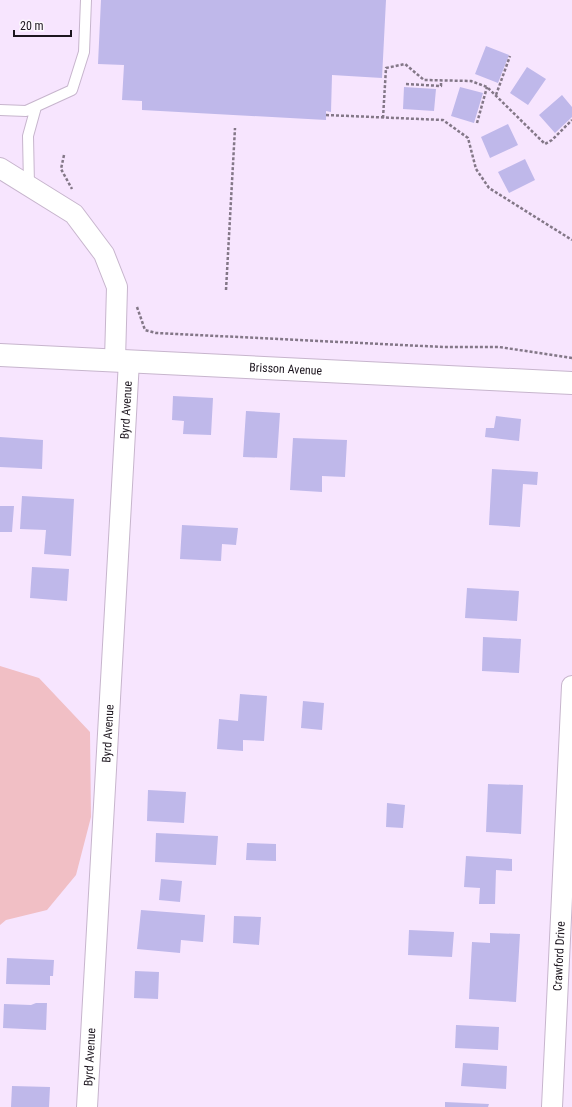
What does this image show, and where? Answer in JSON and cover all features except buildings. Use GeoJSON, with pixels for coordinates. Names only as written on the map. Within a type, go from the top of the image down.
{"type":"FeatureCollection","features":[{"type":"Feature","properties":{"kind":"street","name":"Byrd Avenue"},"geometry":{"type":"LineString","coordinates":[[0,168],[74,214],[104,254],[117,287],[122,360],[87,1107]]}},
{"type":"Feature","properties":{"kind":"street","name":"Brisson Avenue"},"geometry":{"type":"LineString","coordinates":[[0,354],[572,383]]}},
{"type":"Feature","properties":{"kind":"street","name":"Crawford Drive"},"geometry":{"type":"LineString","coordinates":[[552,1107],[572,686]]}},
{"type":"Feature","properties":{"kind":"lane"},"geometry":{"type":"LineString","coordinates":[[0,110],[26,111],[72,90],[84,52],[86,0]]}},
{"type":"Feature","properties":{"kind":"lane"},"geometry":{"type":"LineString","coordinates":[[29,185],[28,136],[36,106]]}},
{"type":"Feature","properties":{"kind":"path"},"geometry":{"type":"LineString","coordinates":[[496,95],[510,56]]}},
{"type":"Feature","properties":{"kind":"path"},"geometry":{"type":"LineString","coordinates":[[383,118],[386,68],[406,64],[424,80],[471,80],[487,87],[545,144],[552,140],[572,120]]}},
{"type":"Feature","properties":{"kind":"path"},"geometry":{"type":"LineString","coordinates":[[406,84],[441,86],[441,80]]}},
{"type":"Feature","properties":{"kind":"path"},"geometry":{"type":"LineString","coordinates":[[477,123],[487,87]]}},
{"type":"Feature","properties":{"kind":"path"},"geometry":{"type":"LineString","coordinates":[[326,115],[443,120],[468,138],[476,169],[489,188],[572,240]]}},
{"type":"Feature","properties":{"kind":"path"},"geometry":{"type":"LineString","coordinates":[[226,290],[234,128]]}},
{"type":"Feature","properties":{"kind":"path"},"geometry":{"type":"LineString","coordinates":[[64,155],[61,169],[74,192]]}},
{"type":"Feature","properties":{"kind":"path"},"geometry":{"type":"LineString","coordinates":[[136,303],[145,330],[156,333],[443,347],[499,347],[572,358]]}},
{"type":"Feature","properties":{"kind":"shaded area"},"geometry":{"type":"Polygon","coordinates":[[[0,666],[39,678],[90,732],[91,817],[76,875],[47,910],[6,920],[0,925],[0,666]]]}}]}
